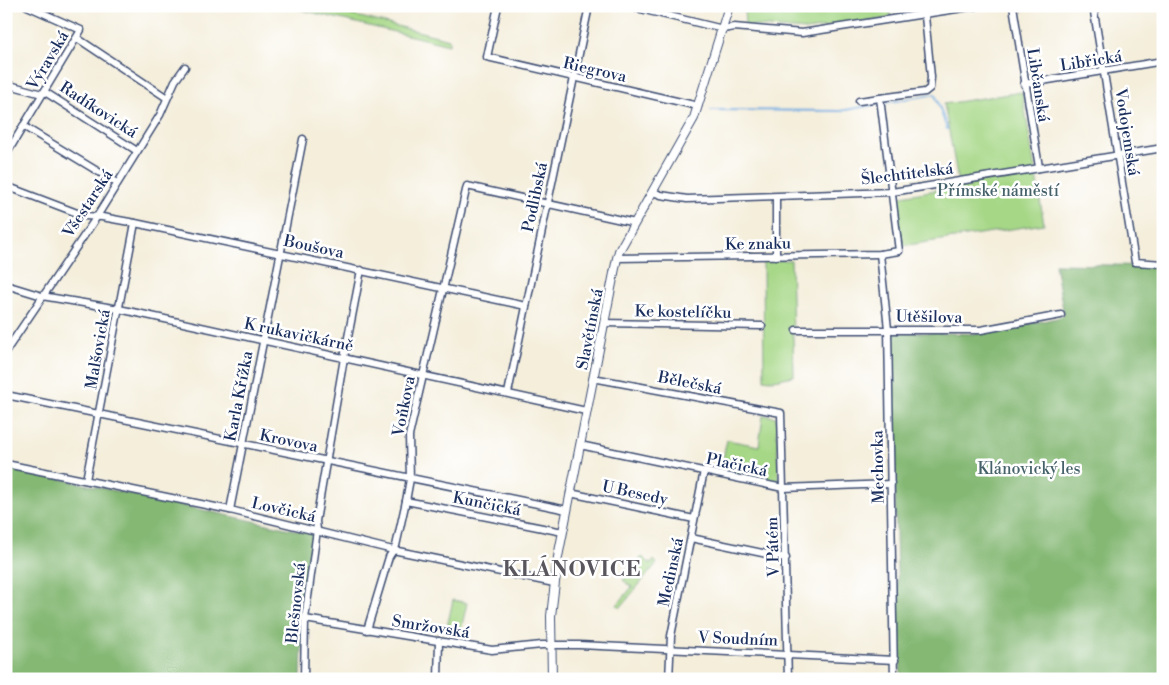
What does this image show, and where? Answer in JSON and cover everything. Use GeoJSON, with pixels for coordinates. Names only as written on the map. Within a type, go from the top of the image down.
{"type":"FeatureCollection","features":[{"type":"Feature","properties":{"kind":"street","name":"Výravská"},"geometry":{"type":"LineString","coordinates":[[6,155],[81,30],[27,6]]}},
{"type":"Feature","properties":{"kind":"street","name":"Riegrova"},"geometry":{"type":"LineString","coordinates":[[498,6],[486,57],[698,106]]}},
{"type":"Feature","properties":{"kind":"street","name":"Podlibská"},"geometry":{"type":"LineString","coordinates":[[508,393],[589,6]]}},
{"type":"Feature","properties":{"kind":"street"},"geometry":{"type":"LineString","coordinates":[[628,6],[722,29],[734,27],[802,33],[976,6]]}},
{"type":"Feature","properties":{"kind":"street","name":"Slavětínská"},"geometry":{"type":"LineString","coordinates":[[552,679],[551,616],[554,583],[586,410],[617,258],[694,118],[729,6]]}},
{"type":"Feature","properties":{"kind":"street"},"geometry":{"type":"LineString","coordinates":[[859,102],[880,103],[926,91],[930,88],[931,77],[924,6]]}},
{"type":"Feature","properties":{"kind":"street","name":"Libčanská"},"geometry":{"type":"LineString","coordinates":[[1013,6],[1024,84],[1039,167]]}},
{"type":"Feature","properties":{"kind":"street","name":"Vodojemská"},"geometry":{"type":"LineString","coordinates":[[1093,6],[1135,262],[1163,264]]}},
{"type":"Feature","properties":{"kind":"street"},"geometry":{"type":"LineString","coordinates":[[77,38],[167,98]]}},
{"type":"Feature","properties":{"kind":"street","name":"Libřická"},"geometry":{"type":"LineString","coordinates":[[1024,84],[1163,62]]}},
{"type":"Feature","properties":{"kind":"street","name":"Všestarská"},"geometry":{"type":"LineString","coordinates":[[6,351],[96,218],[160,115],[167,98],[185,67]]}},
{"type":"Feature","properties":{"kind":"street","name":"Radíkovická"},"geometry":{"type":"LineString","coordinates":[[6,84],[44,93],[137,151]]}},
{"type":"Feature","properties":{"kind":"street"},"geometry":{"type":"LineString","coordinates":[[880,103],[892,192]]}},
{"type":"Feature","properties":{"kind":"street"},"geometry":{"type":"LineString","coordinates":[[23,126],[117,183]]}},
{"type":"Feature","properties":{"kind":"street","name":"Karla Křížka"},"geometry":{"type":"LineString","coordinates":[[230,510],[303,139]]}},
{"type":"Feature","properties":{"kind":"street","name":"Šlechtitelská"},"geometry":{"type":"LineString","coordinates":[[653,192],[687,199],[892,192],[1163,148]]}},
{"type":"Feature","properties":{"kind":"street","name":"Boušova"},"geometry":{"type":"LineString","coordinates":[[6,186],[85,216],[135,223],[526,306]]}},
{"type":"Feature","properties":{"kind":"street","name":"Voňkova"},"geometry":{"type":"LineString","coordinates":[[367,630],[389,557],[396,546],[410,479],[409,436],[467,186],[547,204]]}},
{"type":"Feature","properties":{"kind":"street","name":"Ke znaku"},"geometry":{"type":"LineString","coordinates":[[617,258],[880,254],[899,251],[892,192]]}},
{"type":"Feature","properties":{"kind":"street"},"geometry":{"type":"LineString","coordinates":[[776,196],[776,256]]}},
{"type":"Feature","properties":{"kind":"street"},"geometry":{"type":"LineString","coordinates":[[547,204],[635,223]]}},
{"type":"Feature","properties":{"kind":"street","name":"Malšovická"},"geometry":{"type":"LineString","coordinates":[[86,480],[135,223]]}},
{"type":"Feature","properties":{"kind":"street","name":"Mechovka"},"geometry":{"type":"LineString","coordinates":[[880,254],[888,329],[894,679]]}},
{"type":"Feature","properties":{"kind":"street","name":"Blešnovská"},"geometry":{"type":"LineString","coordinates":[[304,679],[305,620],[317,530],[316,521],[344,358],[362,270]]}},
{"type":"Feature","properties":{"kind":"street","name":"K rukavičkárně"},"geometry":{"type":"LineString","coordinates":[[6,285],[42,296],[118,309],[586,410]]}},
{"type":"Feature","properties":{"kind":"street","name":"Utěšilova"},"geometry":{"type":"LineString","coordinates":[[796,330],[981,330],[1061,315]]}},
{"type":"Feature","properties":{"kind":"street","name":"Ke kostelíčku"},"geometry":{"type":"LineString","coordinates":[[604,323],[762,326]]}},
{"type":"Feature","properties":{"kind":"street","name":"Bělečská"},"geometry":{"type":"LineString","coordinates":[[593,378],[781,413]]}},
{"type":"Feature","properties":{"kind":"street","name":"Krovova"},"geometry":{"type":"LineString","coordinates":[[6,395],[567,510]]}},
{"type":"Feature","properties":{"kind":"street","name":"V Pátém"},"geometry":{"type":"LineString","coordinates":[[781,413],[789,654],[788,679]]}},
{"type":"Feature","properties":{"kind":"street","name":"Plačická"},"geometry":{"type":"LineString","coordinates":[[580,445],[783,488],[891,484]]}},
{"type":"Feature","properties":{"kind":"street","name":"Lovčická"},"geometry":{"type":"LineString","coordinates":[[6,464],[230,510],[393,550],[554,583]]}},
{"type":"Feature","properties":{"kind":"street","name":"Medinská"},"geometry":{"type":"LineString","coordinates":[[669,679],[671,636],[704,471]]}},
{"type":"Feature","properties":{"kind":"street","name":"U Besedy"},"geometry":{"type":"LineString","coordinates":[[570,493],[694,519]]}},
{"type":"Feature","properties":{"kind":"street","name":"Kunčická"},"geometry":{"type":"LineString","coordinates":[[406,500],[563,532]]}},
{"type":"Feature","properties":{"kind":"street"},"geometry":{"type":"LineString","coordinates":[[691,538],[786,558]]}},
{"type":"Feature","properties":{"kind":"street","name":"Smržovská"},"geometry":{"type":"LineString","coordinates":[[305,620],[492,650],[552,645],[579,645]]}},
{"type":"Feature","properties":{"kind":"street"},"geometry":{"type":"LineString","coordinates":[[438,679],[439,641]]}},
{"type":"Feature","properties":{"kind":"street","name":"V Soudním"},"geometry":{"type":"LineString","coordinates":[[579,645],[895,660]]}},
{"type":"Feature","properties":{"kind":"green space"},"geometry":{"type":"Polygon","coordinates":[[[285,6],[316,6],[449,39],[449,45],[285,6]]]}},
{"type":"Feature","properties":{"kind":"green space"},"geometry":{"type":"Polygon","coordinates":[[[758,6],[889,6],[891,18],[806,30],[745,25],[744,9],[758,6]]]}},
{"type":"Feature","properties":{"kind":"green space","name":"Přímské náměstí"},"geometry":{"type":"Polygon","coordinates":[[[1022,92],[1044,224],[902,246],[896,197],[959,186],[944,104],[1022,92]]]}},
{"type":"Feature","properties":{"kind":"green space"},"geometry":{"type":"Polygon","coordinates":[[[791,260],[794,376],[776,380],[764,379],[763,261],[791,260]]]}},
{"type":"Feature","properties":{"kind":"green space","name":"Klánovický les"},"geometry":{"type":"Polygon","coordinates":[[[1055,264],[1163,266],[1163,679],[901,679],[891,332],[980,334],[1057,318],[1064,315],[1055,264]]]}},
{"type":"Feature","properties":{"kind":"green space"},"geometry":{"type":"Polygon","coordinates":[[[763,415],[776,417],[779,481],[777,483],[720,471],[727,440],[759,446],[763,415]]]}},
{"type":"Feature","properties":{"kind":"green space"},"geometry":{"type":"Polygon","coordinates":[[[6,467],[313,534],[303,616],[301,679],[6,679],[6,467]]]}},
{"type":"Feature","properties":{"kind":"green space"},"geometry":{"type":"Polygon","coordinates":[[[642,557],[651,564],[654,560],[657,563],[620,608],[617,605],[632,587],[623,580],[642,557]]]}},
{"type":"Feature","properties":{"kind":"green space"},"geometry":{"type":"Polygon","coordinates":[[[453,600],[467,603],[461,630],[447,627],[453,600]]]}},
{"type":"Feature","properties":{"kind":"waterway"},"geometry":{"type":"LineString","coordinates":[[711,110],[840,111],[935,94],[947,129]]}},
{"type":"Feature","properties":{"kind":"district","name":"KLÁNOVICE"},"geometry":{"type":"Point","coordinates":[572,569]}}]}
